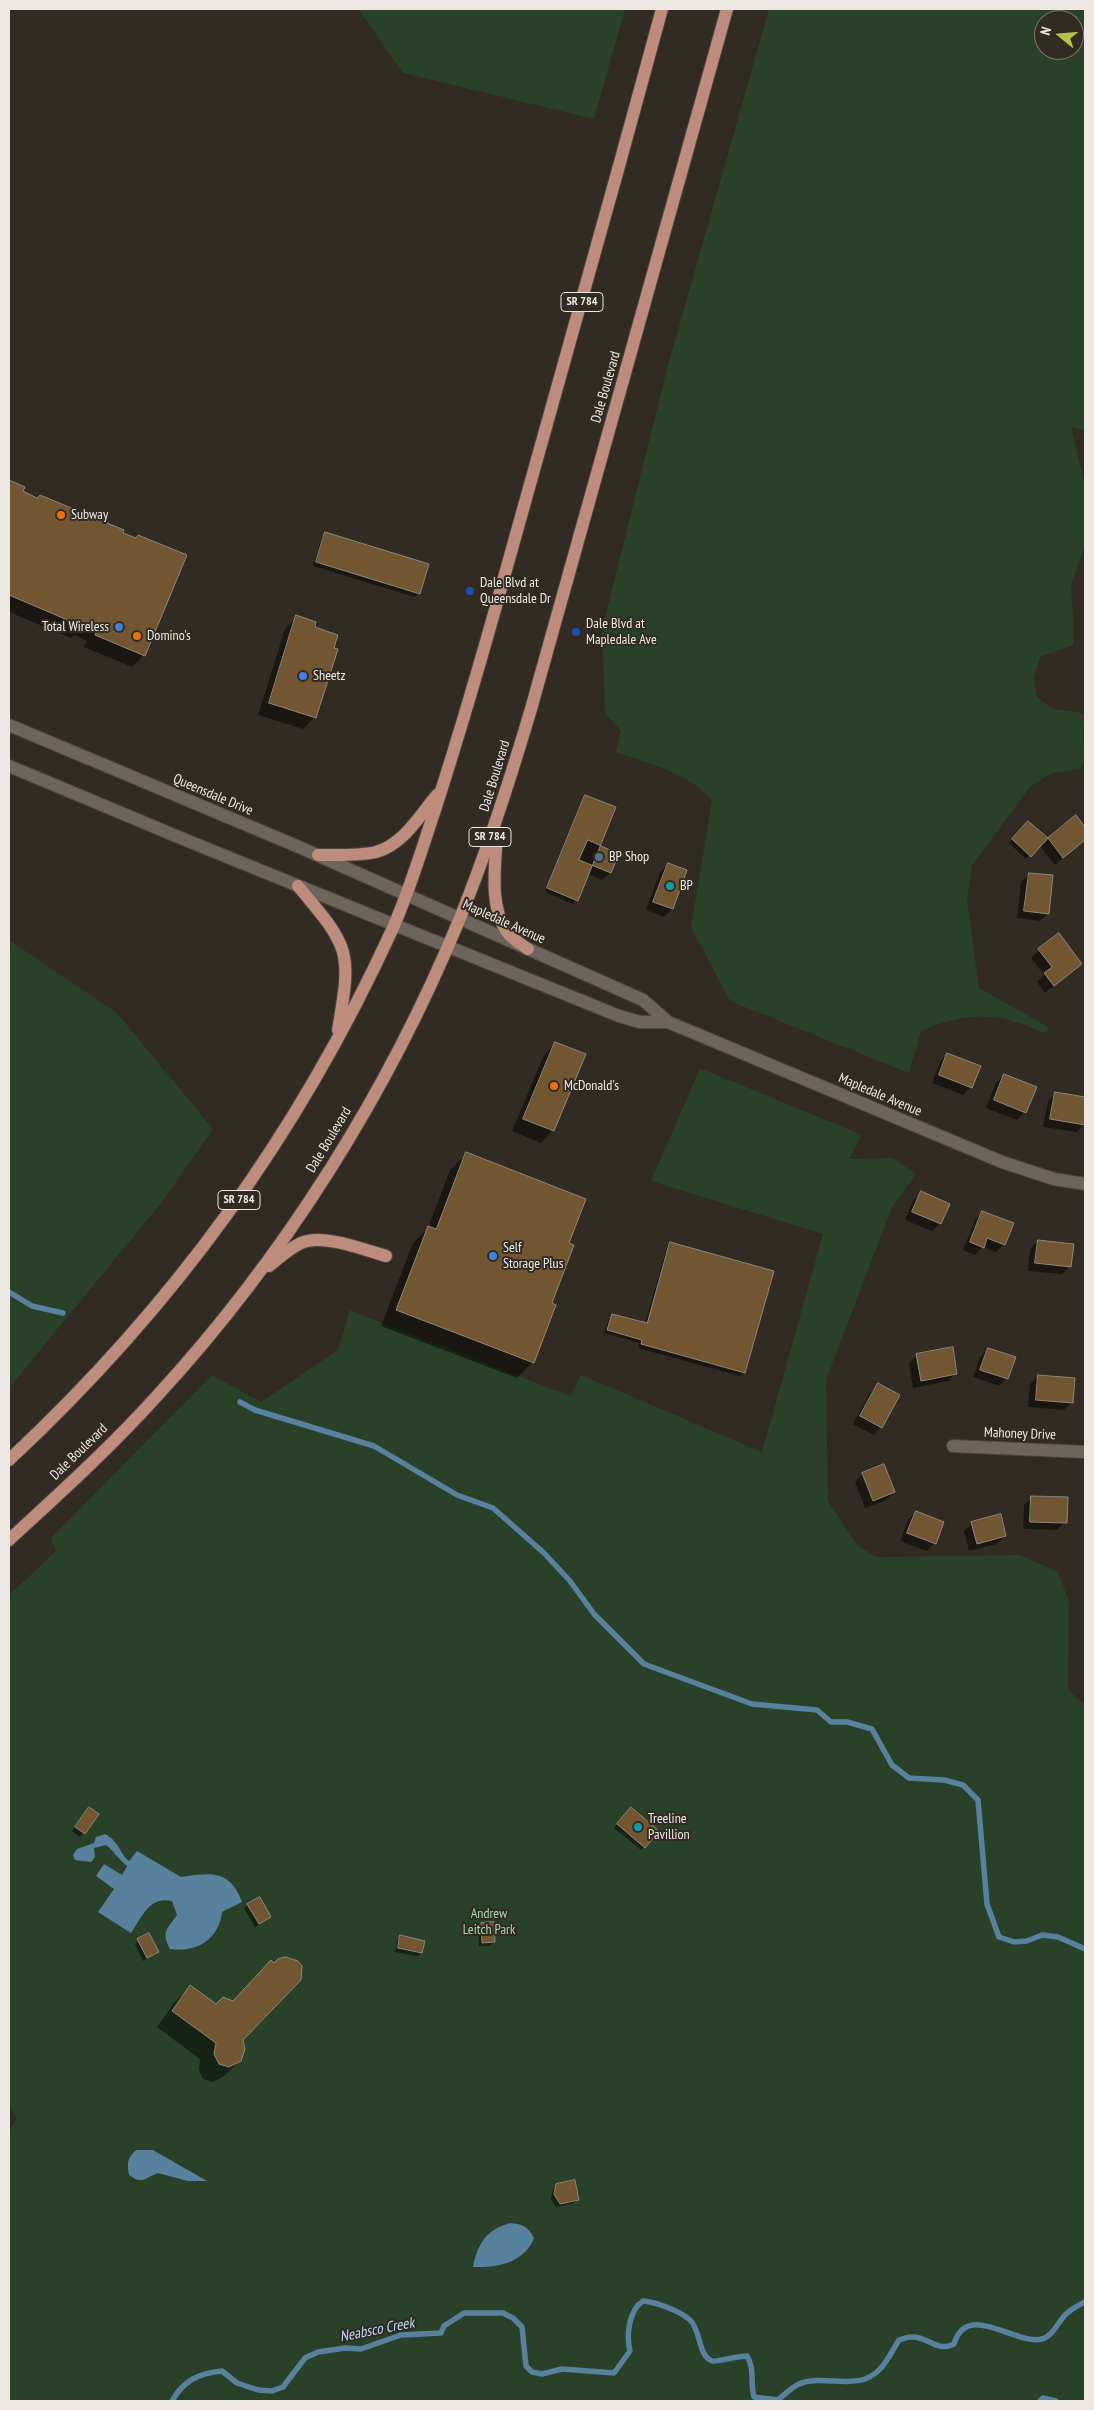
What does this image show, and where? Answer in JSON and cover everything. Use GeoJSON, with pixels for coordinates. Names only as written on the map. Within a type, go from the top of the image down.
{"type":"FeatureCollection","features":[{"type":"Feature","properties":{"kind":"main road","name":"SR 784"},"geometry":{"type":"LineString","coordinates":[[9,1460],[91,1380],[149,1316],[211,1239],[246,1190],[336,1041],[394,925],[442,789],[548,427],[662,9]]}},
{"type":"Feature","properties":{"kind":"main road","name":"Dale Boulevard"},"geometry":{"type":"LineString","coordinates":[[9,1540],[155,1399],[259,1273],[309,1201],[359,1120],[415,1018],[447,947],[497,820],[534,700],[727,9]]}},
{"type":"Feature","properties":{"kind":"main road"},"geometry":{"type":"LineString","coordinates":[[318,855],[367,853],[391,846],[403,837],[442,789]]}},
{"type":"Feature","properties":{"kind":"main road"},"geometry":{"type":"LineString","coordinates":[[497,820],[495,875],[498,906],[506,930],[528,949]]}},
{"type":"Feature","properties":{"kind":"main road"},"geometry":{"type":"LineString","coordinates":[[298,886],[332,926],[344,951],[347,981],[336,1041]]}},
{"type":"Feature","properties":{"kind":"main road"},"geometry":{"type":"LineString","coordinates":[[259,1273],[300,1243],[312,1240],[336,1243],[386,1256]]}},
{"type":"Feature","properties":{"kind":"street","name":"Queensdale Drive"},"geometry":{"type":"LineString","coordinates":[[9,725],[406,894]]}},
{"type":"Feature","properties":{"kind":"street"},"geometry":{"type":"LineString","coordinates":[[9,766],[394,925]]}},
{"type":"Feature","properties":{"kind":"street","name":"Mapledale Avenue"},"geometry":{"type":"LineString","coordinates":[[406,894],[643,1000],[668,1022],[1002,1162],[1054,1179],[1085,1184]]}},
{"type":"Feature","properties":{"kind":"street","name":"Mapledale Avenue"},"geometry":{"type":"LineString","coordinates":[[394,925],[632,1020],[648,1023],[668,1022]]}},
{"type":"Feature","properties":{"kind":"street","name":"Mahoney Drive"},"geometry":{"type":"LineString","coordinates":[[953,1446],[1085,1452]]}},
{"type":"Feature","properties":{"kind":"green space"},"geometry":{"type":"Polygon","coordinates":[[[358,9],[625,9],[594,119],[403,73],[358,9]]]}},
{"type":"Feature","properties":{"kind":"green space"},"geometry":{"type":"Polygon","coordinates":[[[769,9],[1085,9],[1085,430],[1071,427],[1085,485],[1085,545],[1071,585],[1073,645],[1040,657],[1034,679],[1037,697],[1053,709],[1085,715],[1083,737],[1085,759],[1080,769],[1052,773],[1030,787],[972,865],[967,900],[979,988],[1050,1028],[1044,1033],[1011,1021],[983,1017],[969,1017],[938,1024],[921,1031],[909,1073],[730,1001],[691,927],[712,800],[692,783],[668,770],[616,752],[621,731],[605,713],[602,630],[667,369],[769,9]]]}},
{"type":"Feature","properties":{"kind":"green space"},"geometry":{"type":"Polygon","coordinates":[[[9,940],[117,1013],[213,1129],[161,1203],[9,1388],[9,940]]]}},
{"type":"Feature","properties":{"kind":"green space","name":"Andrew Leitch Park"},"geometry":{"type":"Polygon","coordinates":[[[700,1068],[862,1135],[849,1159],[893,1158],[916,1174],[892,1207],[826,1380],[828,1501],[857,1545],[876,1557],[1020,1555],[1058,1572],[1069,1601],[1068,1690],[1085,1705],[1085,2401],[9,2401],[9,2131],[17,2118],[9,2107],[9,1595],[56,1551],[51,1538],[212,1375],[261,1402],[338,1350],[350,1310],[570,1396],[581,1375],[762,1452],[823,1234],[651,1181],[700,1068]]]}},
{"type":"Feature","properties":{"kind":"water"},"geometry":{"type":"Polygon","coordinates":[[[105,1834],[114,1840],[129,1861],[137,1851],[181,1877],[210,1874],[218,1876],[231,1884],[242,1902],[222,1912],[216,1930],[205,1943],[189,1949],[170,1949],[167,1943],[166,1931],[177,1915],[172,1901],[164,1900],[152,1905],[147,1909],[131,1933],[98,1912],[114,1889],[96,1876],[104,1864],[122,1875],[127,1866],[106,1845],[94,1848],[95,1857],[91,1862],[75,1860],[73,1855],[77,1849],[94,1843],[96,1837],[105,1834]]]}},
{"type":"Feature","properties":{"kind":"water"},"geometry":{"type":"Polygon","coordinates":[[[136,2150],[153,2150],[207,2181],[188,2181],[158,2173],[144,2180],[137,2180],[129,2175],[128,2164],[129,2158],[136,2150]]]}},
{"type":"Feature","properties":{"kind":"water"},"geometry":{"type":"Polygon","coordinates":[[[510,2223],[527,2228],[534,2238],[524,2253],[500,2265],[473,2267],[484,2239],[495,2229],[510,2223]]]}},
{"type":"Feature","properties":{"kind":"building"},"geometry":{"type":"Polygon","coordinates":[[[9,480],[25,487],[23,491],[37,498],[40,495],[124,530],[123,533],[136,538],[138,535],[187,555],[145,656],[95,635],[98,628],[85,623],[84,627],[9,595],[9,480]]]}},
{"type":"Feature","properties":{"kind":"building"},"geometry":{"type":"Polygon","coordinates":[[[325,532],[429,564],[420,594],[316,562],[325,532]]]}},
{"type":"Feature","properties":{"kind":"building","name":"Sheetz"},"geometry":{"type":"Polygon","coordinates":[[[296,615],[316,622],[315,627],[338,635],[334,648],[338,649],[316,718],[269,703],[296,615]]]}},
{"type":"Feature","properties":{"kind":"building"},"geometry":{"type":"Polygon","coordinates":[[[585,795],[616,807],[578,901],[547,888],[585,795]]]}},
{"type":"Feature","properties":{"kind":"building"},"geometry":{"type":"Polygon","coordinates":[[[1076,815],[1085,827],[1085,840],[1063,858],[1048,838],[1076,815]]]}},
{"type":"Feature","properties":{"kind":"building"},"geometry":{"type":"Polygon","coordinates":[[[1028,821],[1048,838],[1031,857],[1012,839],[1028,821]]]}},
{"type":"Feature","properties":{"kind":"building","name":"BP Shop"},"geometry":{"type":"Polygon","coordinates":[[[588,840],[619,854],[611,873],[579,860],[588,840]]]}},
{"type":"Feature","properties":{"kind":"building","name":"BP"},"geometry":{"type":"Polygon","coordinates":[[[668,863],[687,870],[673,909],[653,902],[668,863]]]}},
{"type":"Feature","properties":{"kind":"building"},"geometry":{"type":"Polygon","coordinates":[[[1029,873],[1053,875],[1049,914],[1024,911],[1029,873]]]}},
{"type":"Feature","properties":{"kind":"building"},"geometry":{"type":"Polygon","coordinates":[[[1059,933],[1082,964],[1054,986],[1044,973],[1052,967],[1038,949],[1059,933]]]}},
{"type":"Feature","properties":{"kind":"building","name":"McDonald's"},"geometry":{"type":"Polygon","coordinates":[[[555,1042],[586,1054],[554,1131],[523,1119],[555,1042]]]}},
{"type":"Feature","properties":{"kind":"building"},"geometry":{"type":"Polygon","coordinates":[[[947,1053],[981,1066],[972,1088],[939,1075],[947,1053]]]}},
{"type":"Feature","properties":{"kind":"building"},"geometry":{"type":"Polygon","coordinates":[[[1004,1074],[1037,1087],[1026,1113],[994,1100],[1004,1074]]]}},
{"type":"Feature","properties":{"kind":"building"},"geometry":{"type":"Polygon","coordinates":[[[1055,1092],[1085,1097],[1085,1125],[1050,1119],[1055,1092]]]}},
{"type":"Feature","properties":{"kind":"building","name":"Self Storage Plus"},"geometry":{"type":"Polygon","coordinates":[[[466,1152],[586,1199],[569,1243],[574,1245],[552,1303],[556,1305],[534,1363],[396,1310],[428,1226],[436,1229],[466,1152]]]}},
{"type":"Feature","properties":{"kind":"building"},"geometry":{"type":"Polygon","coordinates":[[[921,1191],[950,1204],[941,1224],[912,1212],[921,1191]]]}},
{"type":"Feature","properties":{"kind":"building"},"geometry":{"type":"Polygon","coordinates":[[[982,1211],[1014,1223],[1005,1245],[987,1238],[984,1248],[970,1242],[982,1211]]]}},
{"type":"Feature","properties":{"kind":"building"},"geometry":{"type":"Polygon","coordinates":[[[1038,1240],[1074,1244],[1071,1267],[1035,1263],[1038,1240]]]}},
{"type":"Feature","properties":{"kind":"building"},"geometry":{"type":"Polygon","coordinates":[[[670,1242],[774,1271],[745,1373],[641,1344],[642,1340],[607,1330],[612,1314],[647,1323],[670,1242]]]}},
{"type":"Feature","properties":{"kind":"building"},"geometry":{"type":"Polygon","coordinates":[[[953,1347],[957,1374],[921,1381],[916,1354],[953,1347]]]}},
{"type":"Feature","properties":{"kind":"building"},"geometry":{"type":"Polygon","coordinates":[[[988,1348],[1016,1357],[1008,1379],[980,1370],[988,1348]]]}},
{"type":"Feature","properties":{"kind":"building"},"geometry":{"type":"Polygon","coordinates":[[[1038,1375],[1075,1378],[1073,1403],[1036,1400],[1038,1375]]]}},
{"type":"Feature","properties":{"kind":"building"},"geometry":{"type":"Polygon","coordinates":[[[878,1383],[900,1395],[882,1428],[860,1416],[878,1383]]]}},
{"type":"Feature","properties":{"kind":"building"},"geometry":{"type":"Polygon","coordinates":[[[884,1464],[895,1492],[873,1501],[862,1473],[884,1464]]]}},
{"type":"Feature","properties":{"kind":"building"},"geometry":{"type":"Polygon","coordinates":[[[1031,1496],[1068,1497],[1067,1523],[1030,1522],[1031,1496]]]}},
{"type":"Feature","properties":{"kind":"building"},"geometry":{"type":"Polygon","coordinates":[[[916,1511],[944,1522],[936,1544],[907,1533],[916,1511]]]}},
{"type":"Feature","properties":{"kind":"building"},"geometry":{"type":"Polygon","coordinates":[[[1001,1514],[1006,1536],[977,1544],[971,1522],[1001,1514]]]}},
{"type":"Feature","properties":{"kind":"building"},"geometry":{"type":"Polygon","coordinates":[[[89,1807],[99,1814],[85,1834],[75,1827],[89,1807]]]}},
{"type":"Feature","properties":{"kind":"building","name":"Treeline Pavillion"},"geometry":{"type":"Polygon","coordinates":[[[631,1807],[659,1831],[645,1848],[617,1824],[631,1807]]]}},
{"type":"Feature","properties":{"kind":"building"},"geometry":{"type":"Polygon","coordinates":[[[260,1897],[271,1917],[259,1924],[247,1904],[260,1897]]]}},
{"type":"Feature","properties":{"kind":"building"},"geometry":{"type":"Polygon","coordinates":[[[494,1922],[495,1942],[482,1943],[481,1923],[494,1922]]]}},
{"type":"Feature","properties":{"kind":"building"},"geometry":{"type":"Polygon","coordinates":[[[149,1933],[159,1952],[147,1958],[137,1939],[149,1933]]]}},
{"type":"Feature","properties":{"kind":"building"},"geometry":{"type":"Polygon","coordinates":[[[400,1935],[425,1941],[422,1953],[398,1948],[400,1935]]]}},
{"type":"Feature","properties":{"kind":"building"},"geometry":{"type":"Polygon","coordinates":[[[286,1957],[298,1961],[302,1966],[301,1980],[243,2040],[245,2049],[241,2061],[229,2067],[219,2064],[214,2054],[216,2043],[172,2011],[190,1985],[216,2004],[223,1997],[233,2001],[271,1960],[274,1963],[278,1959],[286,1957]]]}},
{"type":"Feature","properties":{"kind":"building"},"geometry":{"type":"Polygon","coordinates":[[[575,2180],[579,2200],[560,2204],[554,2194],[556,2184],[575,2180]]]}},
{"type":"Feature","properties":{"kind":"waterway"},"geometry":{"type":"LineString","coordinates":[[9,1292],[32,1306],[63,1313]]}},
{"type":"Feature","properties":{"kind":"waterway"},"geometry":{"type":"LineString","coordinates":[[240,1402],[255,1410],[374,1446],[457,1495],[493,1508],[544,1553],[570,1581],[594,1614],[644,1664],[752,1704],[817,1710],[831,1722],[847,1722],[872,1729],[892,1765],[909,1778],[944,1780],[963,1785],[978,1800],[987,1904],[999,1937],[1014,1942],[1027,1941],[1042,1935],[1058,1937],[1085,1949]]}},
{"type":"Feature","properties":{"kind":"waterway","name":"Neabsco Creek"},"geometry":{"type":"LineString","coordinates":[[172,2401],[181,2388],[192,2379],[222,2371],[237,2383],[258,2390],[272,2391],[283,2387],[305,2358],[318,2352],[345,2348],[361,2349],[401,2335],[441,2333],[444,2326],[464,2313],[503,2313],[513,2318],[522,2327],[526,2366],[532,2372],[542,2374],[562,2369],[614,2373],[630,2351],[628,2338],[630,2323],[634,2310],[643,2301],[668,2308],[690,2320],[694,2324],[704,2354],[712,2361],[747,2356],[752,2371],[754,2397],[778,2400],[796,2385],[809,2381],[852,2381],[862,2380],[871,2376],[883,2366],[899,2340],[906,2338],[917,2337],[937,2345],[948,2346],[954,2344],[960,2331],[970,2326],[981,2325],[1019,2337],[1042,2339],[1052,2332],[1066,2314],[1085,2302]]}},
{"type":"Feature","properties":{"kind":"waterway"},"geometry":{"type":"LineString","coordinates":[[1040,2401],[1043,2398],[1056,2401]]}},
{"type":"Feature","properties":{"kind":"place","name":"Subway"},"geometry":{"type":"Point","coordinates":[61,515]}},
{"type":"Feature","properties":{"kind":"place","name":"Dale Blvd at Queensdale Dr"},"geometry":{"type":"Point","coordinates":[470,591]}},
{"type":"Feature","properties":{"kind":"place","name":"Total Wireless"},"geometry":{"type":"Point","coordinates":[119,627]}},
{"type":"Feature","properties":{"kind":"place","name":"Dale Blvd at Mapledale Ave"},"geometry":{"type":"Point","coordinates":[576,632]}},
{"type":"Feature","properties":{"kind":"place","name":"Domino's"},"geometry":{"type":"Point","coordinates":[137,636]}},
{"type":"Feature","properties":{"kind":"place","name":"Sheetz"},"geometry":{"type":"Point","coordinates":[303,676]}},
{"type":"Feature","properties":{"kind":"place","name":"BP Shop"},"geometry":{"type":"Point","coordinates":[599,857]}},
{"type":"Feature","properties":{"kind":"place","name":"BP"},"geometry":{"type":"Point","coordinates":[670,886]}},
{"type":"Feature","properties":{"kind":"place","name":"McDonald's"},"geometry":{"type":"Point","coordinates":[554,1086]}},
{"type":"Feature","properties":{"kind":"place","name":"Self Storage Plus"},"geometry":{"type":"Point","coordinates":[493,1256]}},
{"type":"Feature","properties":{"kind":"place","name":"Treeline Pavillion"},"geometry":{"type":"Point","coordinates":[638,1827]}}]}
